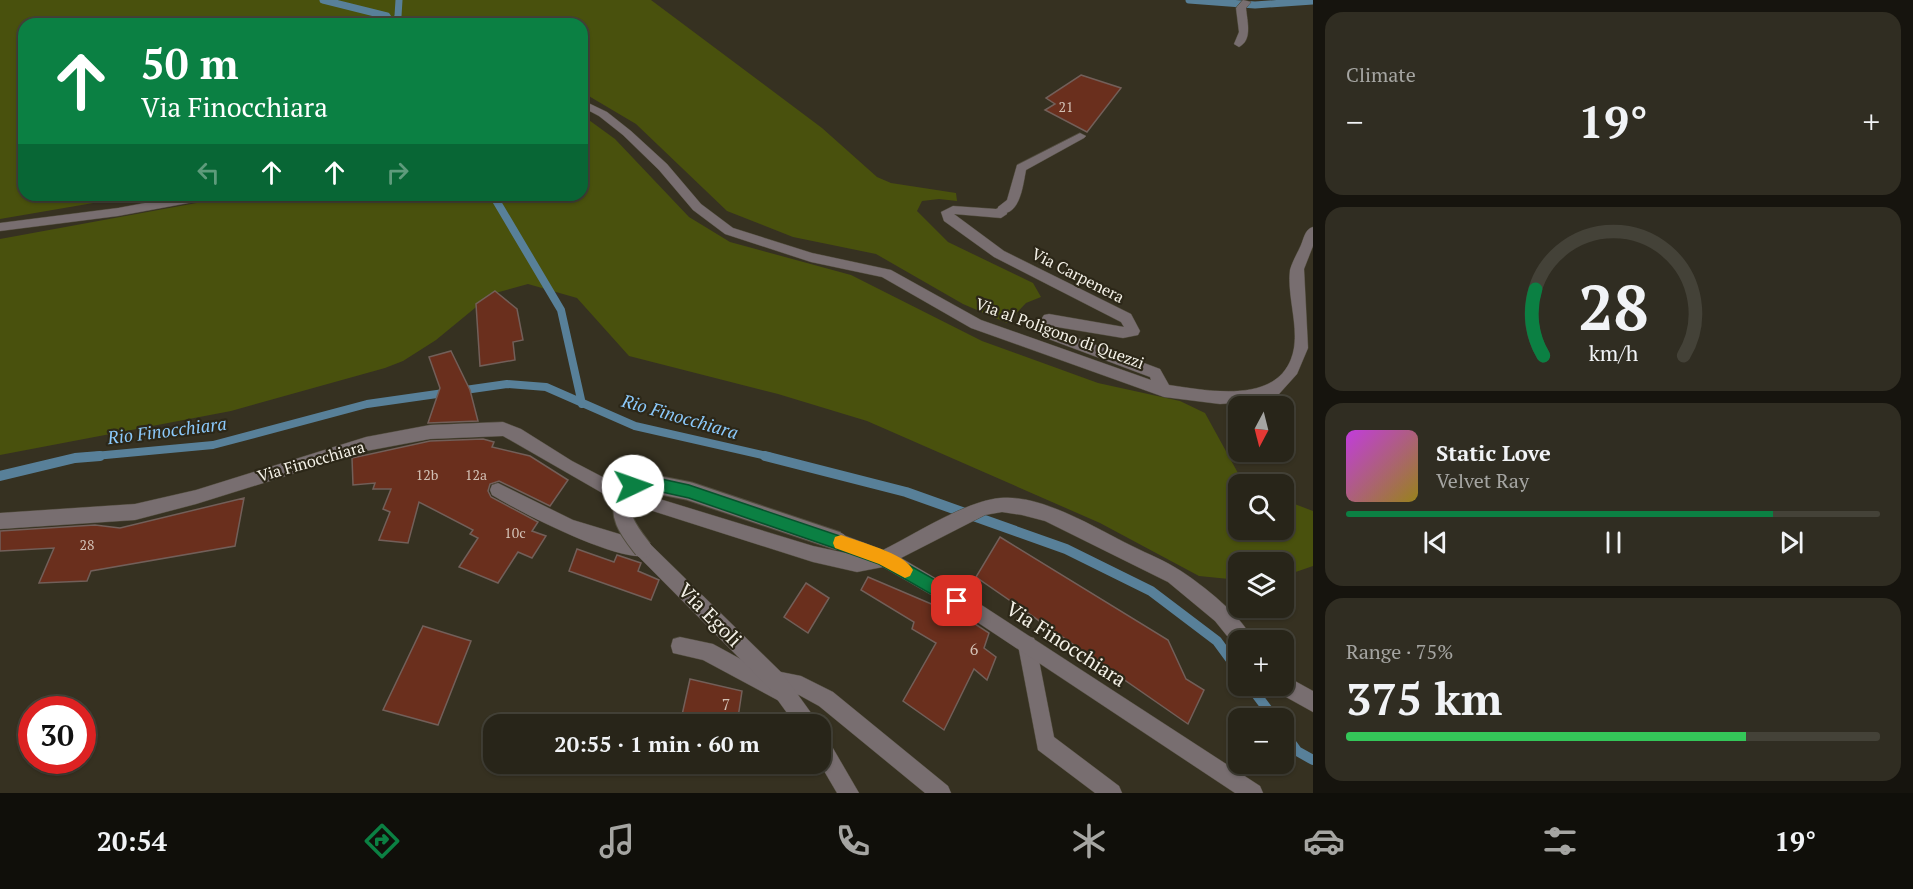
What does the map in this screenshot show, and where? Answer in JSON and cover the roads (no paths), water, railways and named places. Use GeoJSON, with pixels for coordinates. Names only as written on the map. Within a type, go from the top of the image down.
{"type":"FeatureCollection","features":[{"type":"Feature","properties":{"kind":"street"},"geometry":{"type":"LineString","coordinates":[[1239,44],[1244,32],[1244,4]]}},
{"type":"Feature","properties":{"kind":"street","name":"Via al Poligono di Quezzi"},"geometry":{"type":"LineString","coordinates":[[588,106],[603,114],[627,133],[663,166],[697,207],[729,231],[811,257],[886,273],[976,324],[1164,391],[1220,398],[1249,396],[1274,390],[1292,370],[1301,348],[1297,269],[1313,231]]}},
{"type":"Feature","properties":{"kind":"street","name":"Via Carpenera"},"geometry":{"type":"LineString","coordinates":[[1080,136],[1021,168],[1013,202],[1002,210],[1001,214],[953,210],[947,212],[948,218],[999,254],[1126,318],[1133,331],[1123,333],[1049,319],[1043,327],[1051,334],[1155,373],[1164,391]]}},
{"type":"Feature","properties":{"kind":"street"},"geometry":{"type":"LineString","coordinates":[[0,227],[118,212],[178,201]]}},
{"type":"Feature","properties":{"kind":"street","name":"Via Finocchiara"},"geometry":{"type":"LineString","coordinates":[[0,522],[135,512],[196,497],[366,444],[430,432],[503,429],[516,434],[566,466],[610,489]]}},
{"type":"Feature","properties":{"kind":"street","name":"Via Egoli"},"geometry":{"type":"LineString","coordinates":[[800,714],[781,688],[643,549],[621,520],[620,508],[625,492],[643,482],[689,491],[837,541]]}},
{"type":"Feature","properties":{"kind":"street"},"geometry":{"type":"LineString","coordinates":[[498,490],[544,516],[618,544],[643,549]]}},
{"type":"Feature","properties":{"kind":"street"},"geometry":{"type":"LineString","coordinates":[[640,500],[813,554],[857,564],[884,558],[983,508],[1012,506],[1048,514],[1174,576],[1221,615],[1234,630]]}},
{"type":"Feature","properties":{"kind":"street","name":"Via Finocchiara"},"geometry":{"type":"LineString","coordinates":[[837,541],[884,558],[1027,645],[1253,793]]}},
{"type":"Feature","properties":{"kind":"street"},"geometry":{"type":"LineString","coordinates":[[1027,645],[1046,743],[1112,793]]}},
{"type":"Feature","properties":{"kind":"street"},"geometry":{"type":"LineString","coordinates":[[680,646],[706,651],[781,688],[801,686],[826,699],[941,793]]}},
{"type":"Feature","properties":{"kind":"street"},"geometry":{"type":"LineString","coordinates":[[1294,691],[1313,702]]}},
{"type":"Feature","properties":{"kind":"street"},"geometry":{"type":"LineString","coordinates":[[831,763],[849,793]]}},
{"type":"Feature","properties":{"kind":"waterway"},"geometry":{"type":"LineString","coordinates":[[323,0],[388,18]]}},
{"type":"Feature","properties":{"kind":"waterway"},"geometry":{"type":"LineString","coordinates":[[397,18],[399,0]]}},
{"type":"Feature","properties":{"kind":"waterway"},"geometry":{"type":"LineString","coordinates":[[1189,0],[1255,5],[1313,1]]}},
{"type":"Feature","properties":{"kind":"waterway"},"geometry":{"type":"LineString","coordinates":[[496,201],[561,310],[582,403]]}},
{"type":"Feature","properties":{"kind":"waterway","name":"Rio Finocchiara"},"geometry":{"type":"LineString","coordinates":[[84,457],[213,445],[367,404],[507,384],[546,387],[582,403]]}},
{"type":"Feature","properties":{"kind":"waterway","name":"Rio Finocchiara"},"geometry":{"type":"LineString","coordinates":[[582,403],[635,426],[771,457]]}},
{"type":"Feature","properties":{"kind":"waterway","name":"Rio Finocchiara"},"geometry":{"type":"LineString","coordinates":[[0,476],[75,458],[100,456]]}},
{"type":"Feature","properties":{"kind":"waterway","name":"Rio Finocchiara"},"geometry":{"type":"LineString","coordinates":[[765,456],[906,492],[1066,549],[1151,591],[1217,641],[1228,656]]}},
{"type":"Feature","properties":{"kind":"waterway","name":"Rio Finocchiara"},"geometry":{"type":"LineString","coordinates":[[1258,696],[1266,708]]}},
{"type":"Feature","properties":{"kind":"waterway","name":"Rio Finocchiara"},"geometry":{"type":"LineString","coordinates":[[1294,747],[1313,760]]}}]}
